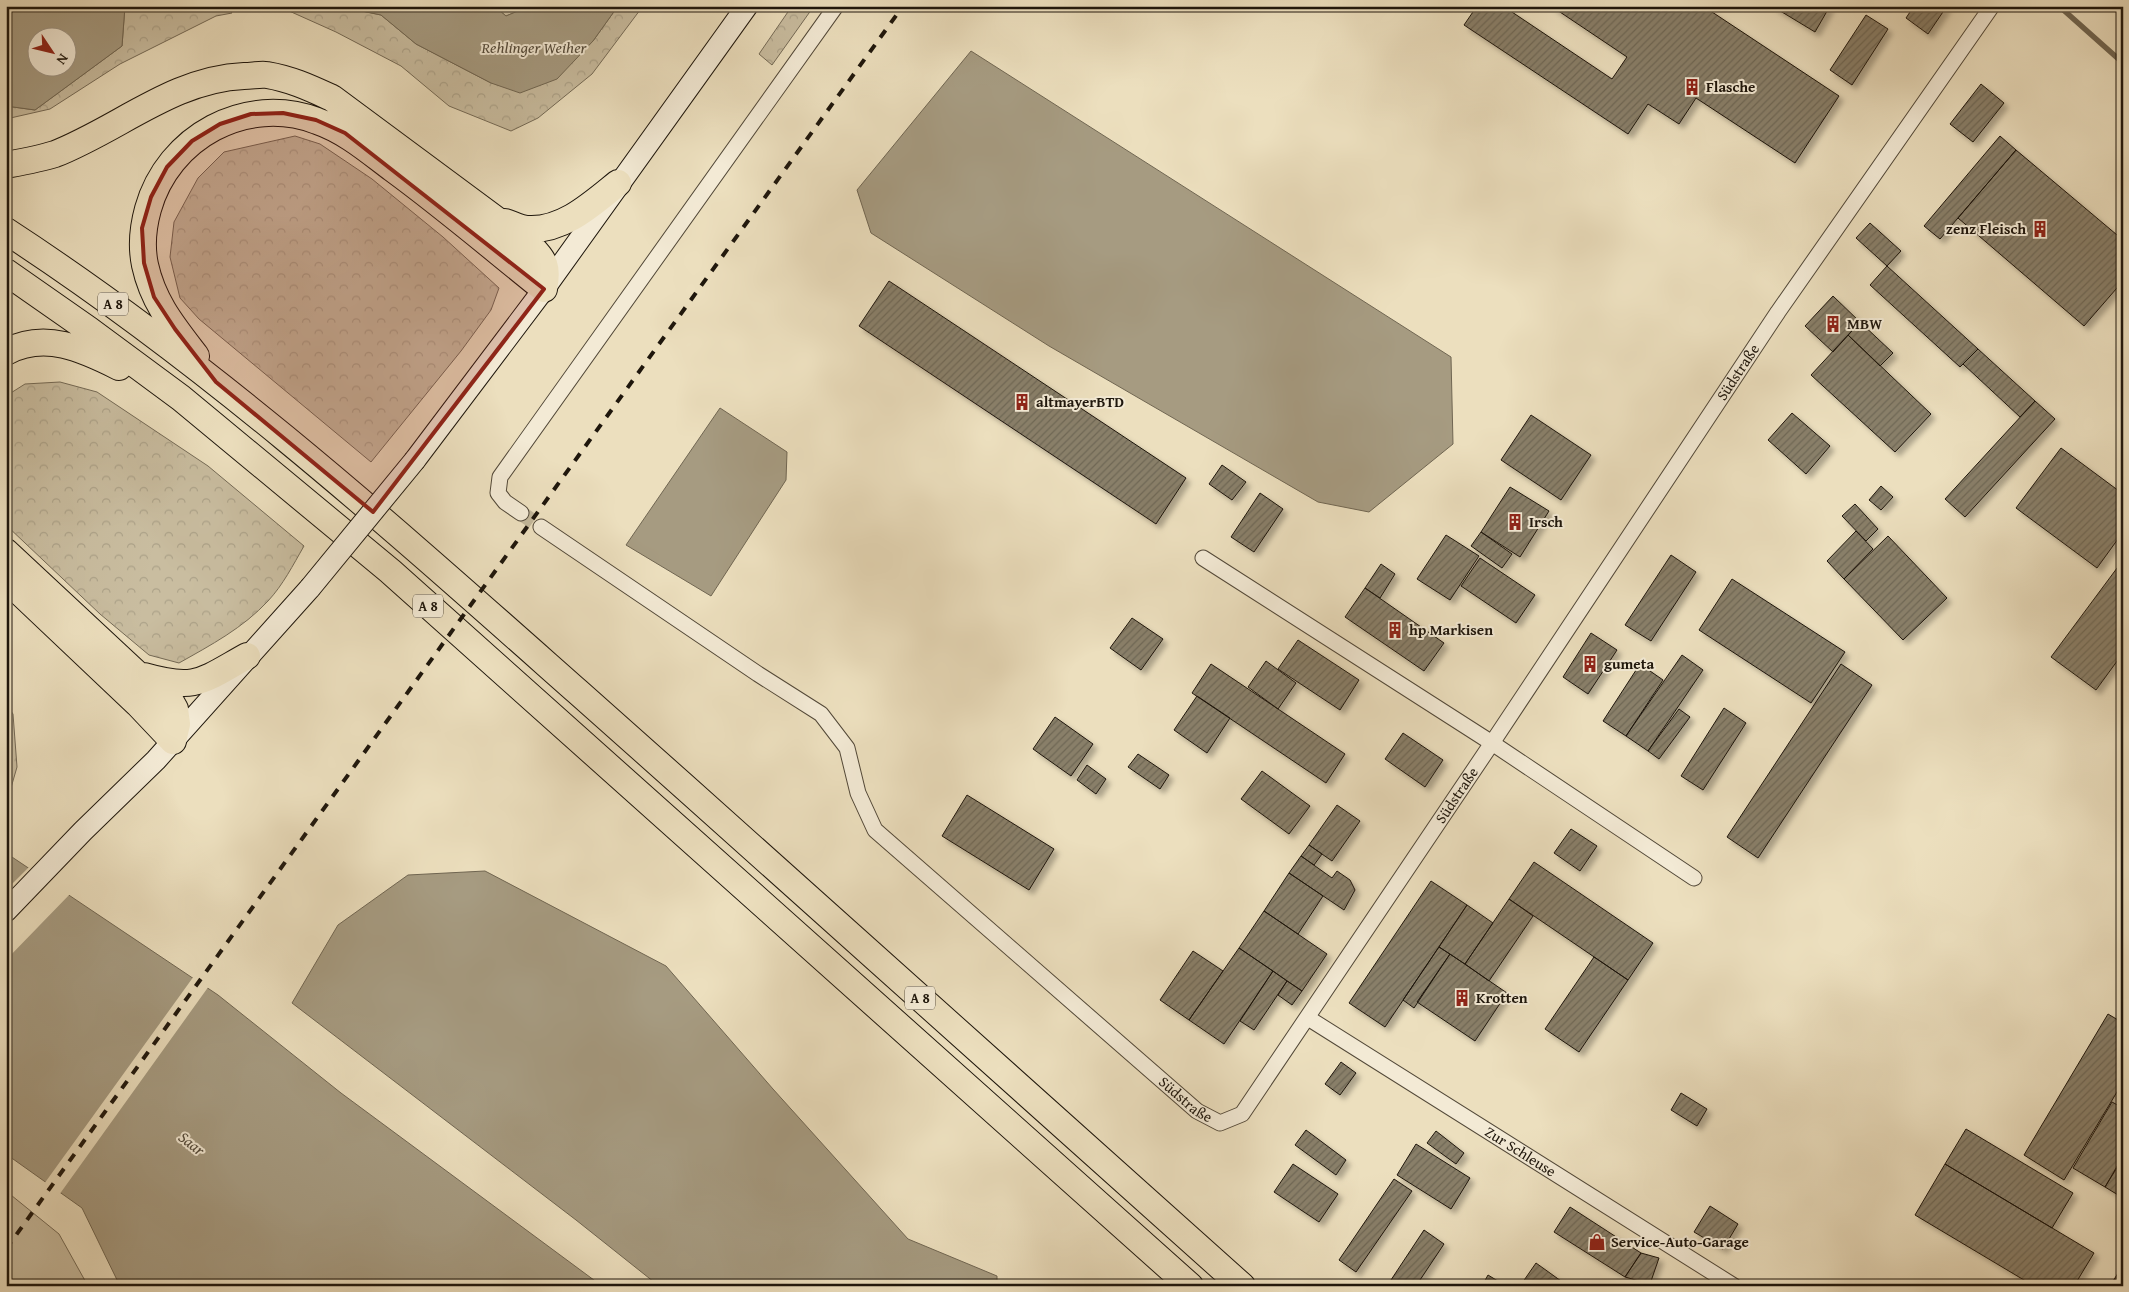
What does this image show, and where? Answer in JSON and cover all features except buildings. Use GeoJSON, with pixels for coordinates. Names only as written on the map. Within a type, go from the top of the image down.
{"type":"FeatureCollection","features":[{"type":"Feature","properties":{"kind":"highway"},"geometry":{"type":"LineString","coordinates":[[6,165],[54,154],[174,92],[206,81],[265,75],[298,82],[332,98],[529,244],[545,262],[546,276],[544,289]]}},
{"type":"Feature","properties":{"kind":"highway"},"geometry":{"type":"LineString","coordinates":[[216,382],[175,329],[154,297],[144,263],[142,228],[151,197],[167,167],[192,141],[220,124],[251,114],[283,113],[316,120],[345,133],[410,181],[544,289]]}},
{"type":"Feature","properties":{"kind":"highway"},"geometry":{"type":"LineString","coordinates":[[495,218],[526,229],[553,226],[588,207],[618,183]]}},
{"type":"Feature","properties":{"kind":"highway","name":"A 8"},"geometry":{"type":"LineString","coordinates":[[6,231],[109,302],[216,382],[413,546],[1242,1286]]}},
{"type":"Feature","properties":{"kind":"highway","name":"A 8"},"geometry":{"type":"LineString","coordinates":[[6,272],[181,398],[390,571],[1190,1286]]}},
{"type":"Feature","properties":{"kind":"highway"},"geometry":{"type":"LineString","coordinates":[[6,352],[38,342],[69,345],[181,398]]}},
{"type":"Feature","properties":{"kind":"highway"},"geometry":{"type":"LineString","coordinates":[[6,552],[138,674],[170,700],[176,709],[177,724],[173,741]]}},
{"type":"Feature","properties":{"kind":"highway"},"geometry":{"type":"LineString","coordinates":[[6,579],[138,704],[173,741]]}},
{"type":"Feature","properties":{"kind":"highway"},"geometry":{"type":"LineString","coordinates":[[138,674],[167,683],[192,684],[205,680],[248,656]]}},
{"type":"Feature","properties":{"kind":"main road"},"geometry":{"type":"LineString","coordinates":[[6,912],[83,831],[173,741],[310,588],[415,460],[544,289],[618,183],[747,6]]}},
{"type":"Feature","properties":{"kind":"street"},"geometry":{"type":"LineString","coordinates":[[521,513],[505,502],[498,493],[500,477],[836,6]]}},
{"type":"Feature","properties":{"kind":"street","name":"Südstraße"},"geometry":{"type":"LineString","coordinates":[[541,527],[758,674],[821,714],[847,748],[858,793],[875,830],[1197,1111],[1220,1123],[1242,1114],[1492,744],[1778,312],[1992,6]]}},
{"type":"Feature","properties":{"kind":"street"},"geometry":{"type":"LineString","coordinates":[[1203,558],[1492,744],[1694,878]]}},
{"type":"Feature","properties":{"kind":"street","name":"Zur Schleuse"},"geometry":{"type":"LineString","coordinates":[[1308,1018],[1734,1286]]}},
{"type":"Feature","properties":{"kind":"highlighted area"},"geometry":{"type":"Polygon","coordinates":[[[283,113],[316,120],[345,133],[544,289],[373,512],[216,382],[175,329],[154,297],[144,263],[142,228],[151,197],[167,167],[192,141],[220,124],[251,114],[283,113]]]}},
{"type":"Feature","properties":{"kind":"green space"},"geometry":{"type":"Polygon","coordinates":[[[125,6],[227,6],[232,13],[216,16],[120,64],[50,109],[6,119],[6,106],[35,110],[122,46],[125,6]]]}},
{"type":"Feature","properties":{"kind":"green space"},"geometry":{"type":"Polygon","coordinates":[[[278,6],[338,6],[381,15],[416,44],[491,83],[593,41],[618,6],[643,6],[592,74],[538,118],[511,131],[449,106],[401,66],[336,32],[278,6]]]}},
{"type":"Feature","properties":{"kind":"green space"},"geometry":{"type":"Polygon","coordinates":[[[494,6],[530,6],[506,16],[494,6]]]}},
{"type":"Feature","properties":{"kind":"green space"},"geometry":{"type":"Polygon","coordinates":[[[792,6],[814,6],[772,65],[759,54],[792,6]]]}},
{"type":"Feature","properties":{"kind":"green space"},"geometry":{"type":"Polygon","coordinates":[[[295,136],[320,144],[372,179],[443,237],[499,288],[491,310],[461,351],[371,462],[199,319],[180,298],[170,257],[174,222],[198,178],[224,152],[295,136]]]}},
{"type":"Feature","properties":{"kind":"green space"},"geometry":{"type":"Polygon","coordinates":[[[60,382],[97,392],[208,466],[304,546],[288,575],[258,611],[226,635],[179,663],[149,655],[100,614],[6,525],[6,396],[25,384],[60,382]]]}},
{"type":"Feature","properties":{"kind":"green space"},"geometry":{"type":"Polygon","coordinates":[[[6,704],[13,714],[17,767],[6,805],[6,704]]]}},
{"type":"Feature","properties":{"kind":"green space"},"geometry":{"type":"Polygon","coordinates":[[[6,1191],[59,1234],[88,1286],[6,1286],[6,1191]]]}},
{"type":"Feature","properties":{"kind":"water"},"geometry":{"type":"Polygon","coordinates":[[[6,6],[125,6],[122,46],[35,110],[6,106],[6,6]]]}},
{"type":"Feature","properties":{"kind":"water","name":"Rehlinger Weiher"},"geometry":{"type":"Polygon","coordinates":[[[338,6],[494,6],[506,16],[530,6],[618,6],[593,41],[557,79],[520,93],[491,83],[416,44],[381,15],[338,6]]]}},
{"type":"Feature","properties":{"kind":"water"},"geometry":{"type":"Polygon","coordinates":[[[971,51],[1451,357],[1453,444],[1369,512],[1318,502],[1049,346],[871,233],[857,190],[971,51]]]}},
{"type":"Feature","properties":{"kind":"water"},"geometry":{"type":"Polygon","coordinates":[[[720,408],[787,452],[786,480],[711,596],[626,545],[720,408]]]}},
{"type":"Feature","properties":{"kind":"water","name":"Saar"},"geometry":{"type":"Polygon","coordinates":[[[6,853],[218,995],[341,1093],[602,1286],[120,1286],[82,1208],[6,1154],[6,853]]]}},
{"type":"Feature","properties":{"kind":"water"},"geometry":{"type":"Polygon","coordinates":[[[485,871],[666,966],[773,1089],[908,1239],[997,1276],[997,1286],[659,1286],[576,1220],[292,1003],[338,925],[408,875],[485,871]]]}},
{"type":"Feature","properties":{"kind":"pier"},"geometry":{"type":"Polygon","coordinates":[[[30,866],[71,893],[6,960],[6,890],[30,866]]]}},
{"type":"Feature","properties":{"kind":"pier"},"geometry":{"type":"Polygon","coordinates":[[[194,976],[209,986],[59,1195],[44,1184],[194,976]]]}},
{"type":"Feature","properties":{"kind":"waterway"},"geometry":{"type":"LineString","coordinates":[[2059,6],[2123,63]]}},
{"type":"Feature","properties":{"kind":"tunnel"},"geometry":{"type":"LineString","coordinates":[[521,513],[541,527]]}},
{"type":"Feature","properties":{"kind":"railway"},"geometry":{"type":"LineString","coordinates":[[6,1249],[903,6]]}},
{"type":"Feature","properties":{"kind":"place","name":"Flasche"},"geometry":{"type":"Point","coordinates":[1692,87]}},
{"type":"Feature","properties":{"kind":"place","name":"zenz Fleisch"},"geometry":{"type":"Point","coordinates":[2040,229]}},
{"type":"Feature","properties":{"kind":"place","name":"MBW"},"geometry":{"type":"Point","coordinates":[1833,324]}},
{"type":"Feature","properties":{"kind":"place","name":"altmayerBTD"},"geometry":{"type":"Point","coordinates":[1022,402]}},
{"type":"Feature","properties":{"kind":"place","name":"Irsch"},"geometry":{"type":"Point","coordinates":[1515,522]}},
{"type":"Feature","properties":{"kind":"place","name":"hp Markisen"},"geometry":{"type":"Point","coordinates":[1395,630]}},
{"type":"Feature","properties":{"kind":"place","name":"gumeta"},"geometry":{"type":"Point","coordinates":[1590,664]}},
{"type":"Feature","properties":{"kind":"place","name":"Krotten"},"geometry":{"type":"Point","coordinates":[1462,998]}},
{"type":"Feature","properties":{"kind":"place","name":"Service-Auto-Garage"},"geometry":{"type":"Point","coordinates":[1597,1242]}}]}
